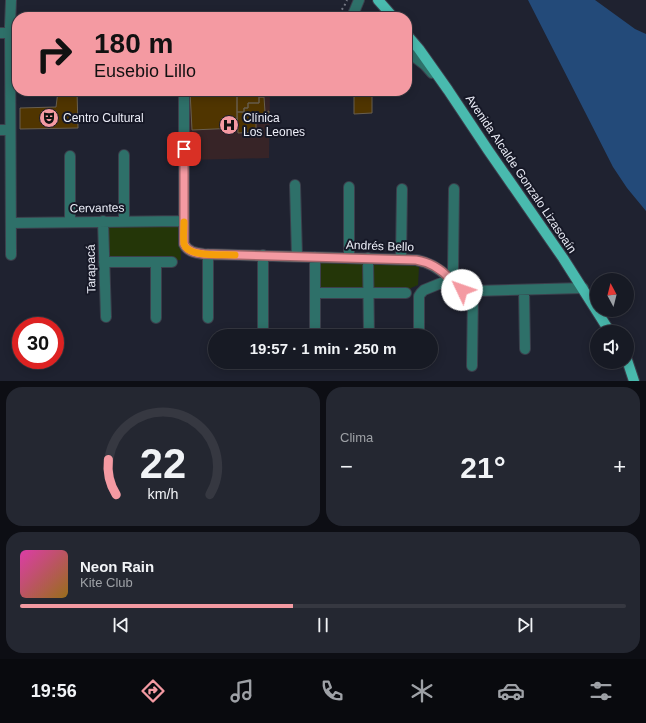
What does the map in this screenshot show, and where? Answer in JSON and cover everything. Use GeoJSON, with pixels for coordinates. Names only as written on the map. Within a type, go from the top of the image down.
{"type":"FeatureCollection","features":[{"type":"Feature","properties":{"kind":"main road"},"geometry":{"type":"LineString","coordinates":[[378,0],[389,12]]}},
{"type":"Feature","properties":{"kind":"main road","name":"Avenida Alcalde Gonzalo Lizasoaín"},"geometry":{"type":"LineString","coordinates":[[412,41],[448,90],[563,258],[606,325]]}},
{"type":"Feature","properties":{"kind":"main road"},"geometry":{"type":"LineString","coordinates":[[630,369],[634,381]]}},
{"type":"Feature","properties":{"kind":"street"},"geometry":{"type":"LineString","coordinates":[[11,0],[5,130],[11,222],[11,255]]}},
{"type":"Feature","properties":{"kind":"street"},"geometry":{"type":"LineString","coordinates":[[354,12],[358,0]]}},
{"type":"Feature","properties":{"kind":"street"},"geometry":{"type":"LineString","coordinates":[[412,43],[419,49]]}},
{"type":"Feature","properties":{"kind":"street"},"geometry":{"type":"LineString","coordinates":[[412,55],[425,65],[448,90]]}},
{"type":"Feature","properties":{"kind":"street"},"geometry":{"type":"LineString","coordinates":[[184,96],[184,221]]}},
{"type":"Feature","properties":{"kind":"street"},"geometry":{"type":"LineString","coordinates":[[124,155],[124,221]]}},
{"type":"Feature","properties":{"kind":"street"},"geometry":{"type":"LineString","coordinates":[[70,156],[70,222]]}},
{"type":"Feature","properties":{"kind":"street"},"geometry":{"type":"LineString","coordinates":[[295,185],[296,256]]}},
{"type":"Feature","properties":{"kind":"street"},"geometry":{"type":"LineString","coordinates":[[349,187],[349,258]]}},
{"type":"Feature","properties":{"kind":"street"},"geometry":{"type":"LineString","coordinates":[[401,260],[402,189]]}},
{"type":"Feature","properties":{"kind":"street"},"geometry":{"type":"LineString","coordinates":[[419,329],[419,296],[421,292],[451,279],[452,277],[454,189]]}},
{"type":"Feature","properties":{"kind":"street","name":"Tarapacá"},"geometry":{"type":"LineString","coordinates":[[103,221],[106,317]]}},
{"type":"Feature","properties":{"kind":"street","name":"Andrés Bello"},"geometry":{"type":"LineString","coordinates":[[184,221],[184,244],[187,249],[198,254],[416,260],[430,264],[451,279],[456,286],[462,290],[582,288]]}},
{"type":"Feature","properties":{"kind":"street","name":"Cervantes"},"geometry":{"type":"LineString","coordinates":[[11,222],[184,221]]}},
{"type":"Feature","properties":{"kind":"street"},"geometry":{"type":"LineString","coordinates":[[208,254],[208,318]]}},
{"type":"Feature","properties":{"kind":"street"},"geometry":{"type":"LineString","coordinates":[[262,255],[263,329]]}},
{"type":"Feature","properties":{"kind":"street"},"geometry":{"type":"LineString","coordinates":[[314,257],[315,329]]}},
{"type":"Feature","properties":{"kind":"street"},"geometry":{"type":"LineString","coordinates":[[368,258],[369,329]]}},
{"type":"Feature","properties":{"kind":"street"},"geometry":{"type":"LineString","coordinates":[[104,262],[172,262]]}},
{"type":"Feature","properties":{"kind":"street"},"geometry":{"type":"LineString","coordinates":[[156,262],[156,318]]}},
{"type":"Feature","properties":{"kind":"street"},"geometry":{"type":"LineString","coordinates":[[524,290],[525,349]]}},
{"type":"Feature","properties":{"kind":"street"},"geometry":{"type":"LineString","coordinates":[[472,366],[473,291]]}},
{"type":"Feature","properties":{"kind":"street"},"geometry":{"type":"LineString","coordinates":[[315,292],[406,293]]}},
{"type":"Feature","properties":{"kind":"path"},"geometry":{"type":"LineString","coordinates":[[341,12],[347,0]]}},
{"type":"Feature","properties":{"kind":"shaded area","name":"Clínica Los Leones"},"geometry":{"type":"Polygon","coordinates":[[[188,96],[270,96],[269,158],[189,160],[188,96]]]}},
{"type":"Feature","properties":{"kind":"green space"},"geometry":{"type":"Polygon","coordinates":[[[103,221],[180,221],[181,260],[106,260],[103,221]]]}},
{"type":"Feature","properties":{"kind":"green space"},"geometry":{"type":"Polygon","coordinates":[[[319,261],[413,264],[419,267],[418,285],[409,290],[319,290],[319,261]]]}},
{"type":"Feature","properties":{"kind":"water"},"geometry":{"type":"Polygon","coordinates":[[[528,0],[595,0],[635,29],[646,34],[646,211],[627,188],[613,167],[528,0]]]}},
{"type":"Feature","properties":{"kind":"building","name":"Centro Cultural"},"geometry":{"type":"Polygon","coordinates":[[[57,96],[77,96],[78,128],[20,129],[20,108],[56,107],[57,96]]]}},
{"type":"Feature","properties":{"kind":"building"},"geometry":{"type":"Polygon","coordinates":[[[190,96],[237,96],[237,128],[192,130],[190,96]]]}},
{"type":"Feature","properties":{"kind":"building"},"geometry":{"type":"Polygon","coordinates":[[[237,96],[264,96],[259,97],[259,103],[248,103],[248,108],[244,108],[244,112],[237,112],[237,96]]]}},
{"type":"Feature","properties":{"kind":"building"},"geometry":{"type":"Polygon","coordinates":[[[354,96],[372,96],[372,113],[354,114],[354,96]]]}},
{"type":"Feature","properties":{"kind":"building"},"geometry":{"type":"Polygon","coordinates":[[[259,97],[264,97],[265,112],[269,111],[269,122],[256,123],[256,132],[238,133],[237,112],[244,112],[244,108],[248,108],[248,103],[259,103],[259,97]]]}},
{"type":"Feature","properties":{"kind":"slow traffic"},"geometry":{"type":"LineString","coordinates":[[184,222],[184,244],[187,249],[198,254],[235,255]]}},
{"type":"Feature","properties":{"kind":"place","name":"Centro Cultural"},"geometry":{"type":"Point","coordinates":[49,118]}},
{"type":"Feature","properties":{"kind":"place","name":"Clínica Los Leones"},"geometry":{"type":"Point","coordinates":[229,125]}},
{"type":"Feature","properties":{"kind":"route"},"geometry":{"type":"LineString","coordinates":[[184,149],[184,244],[187,249],[198,254],[416,260],[430,264],[451,279],[456,286],[462,290]]}}]}
